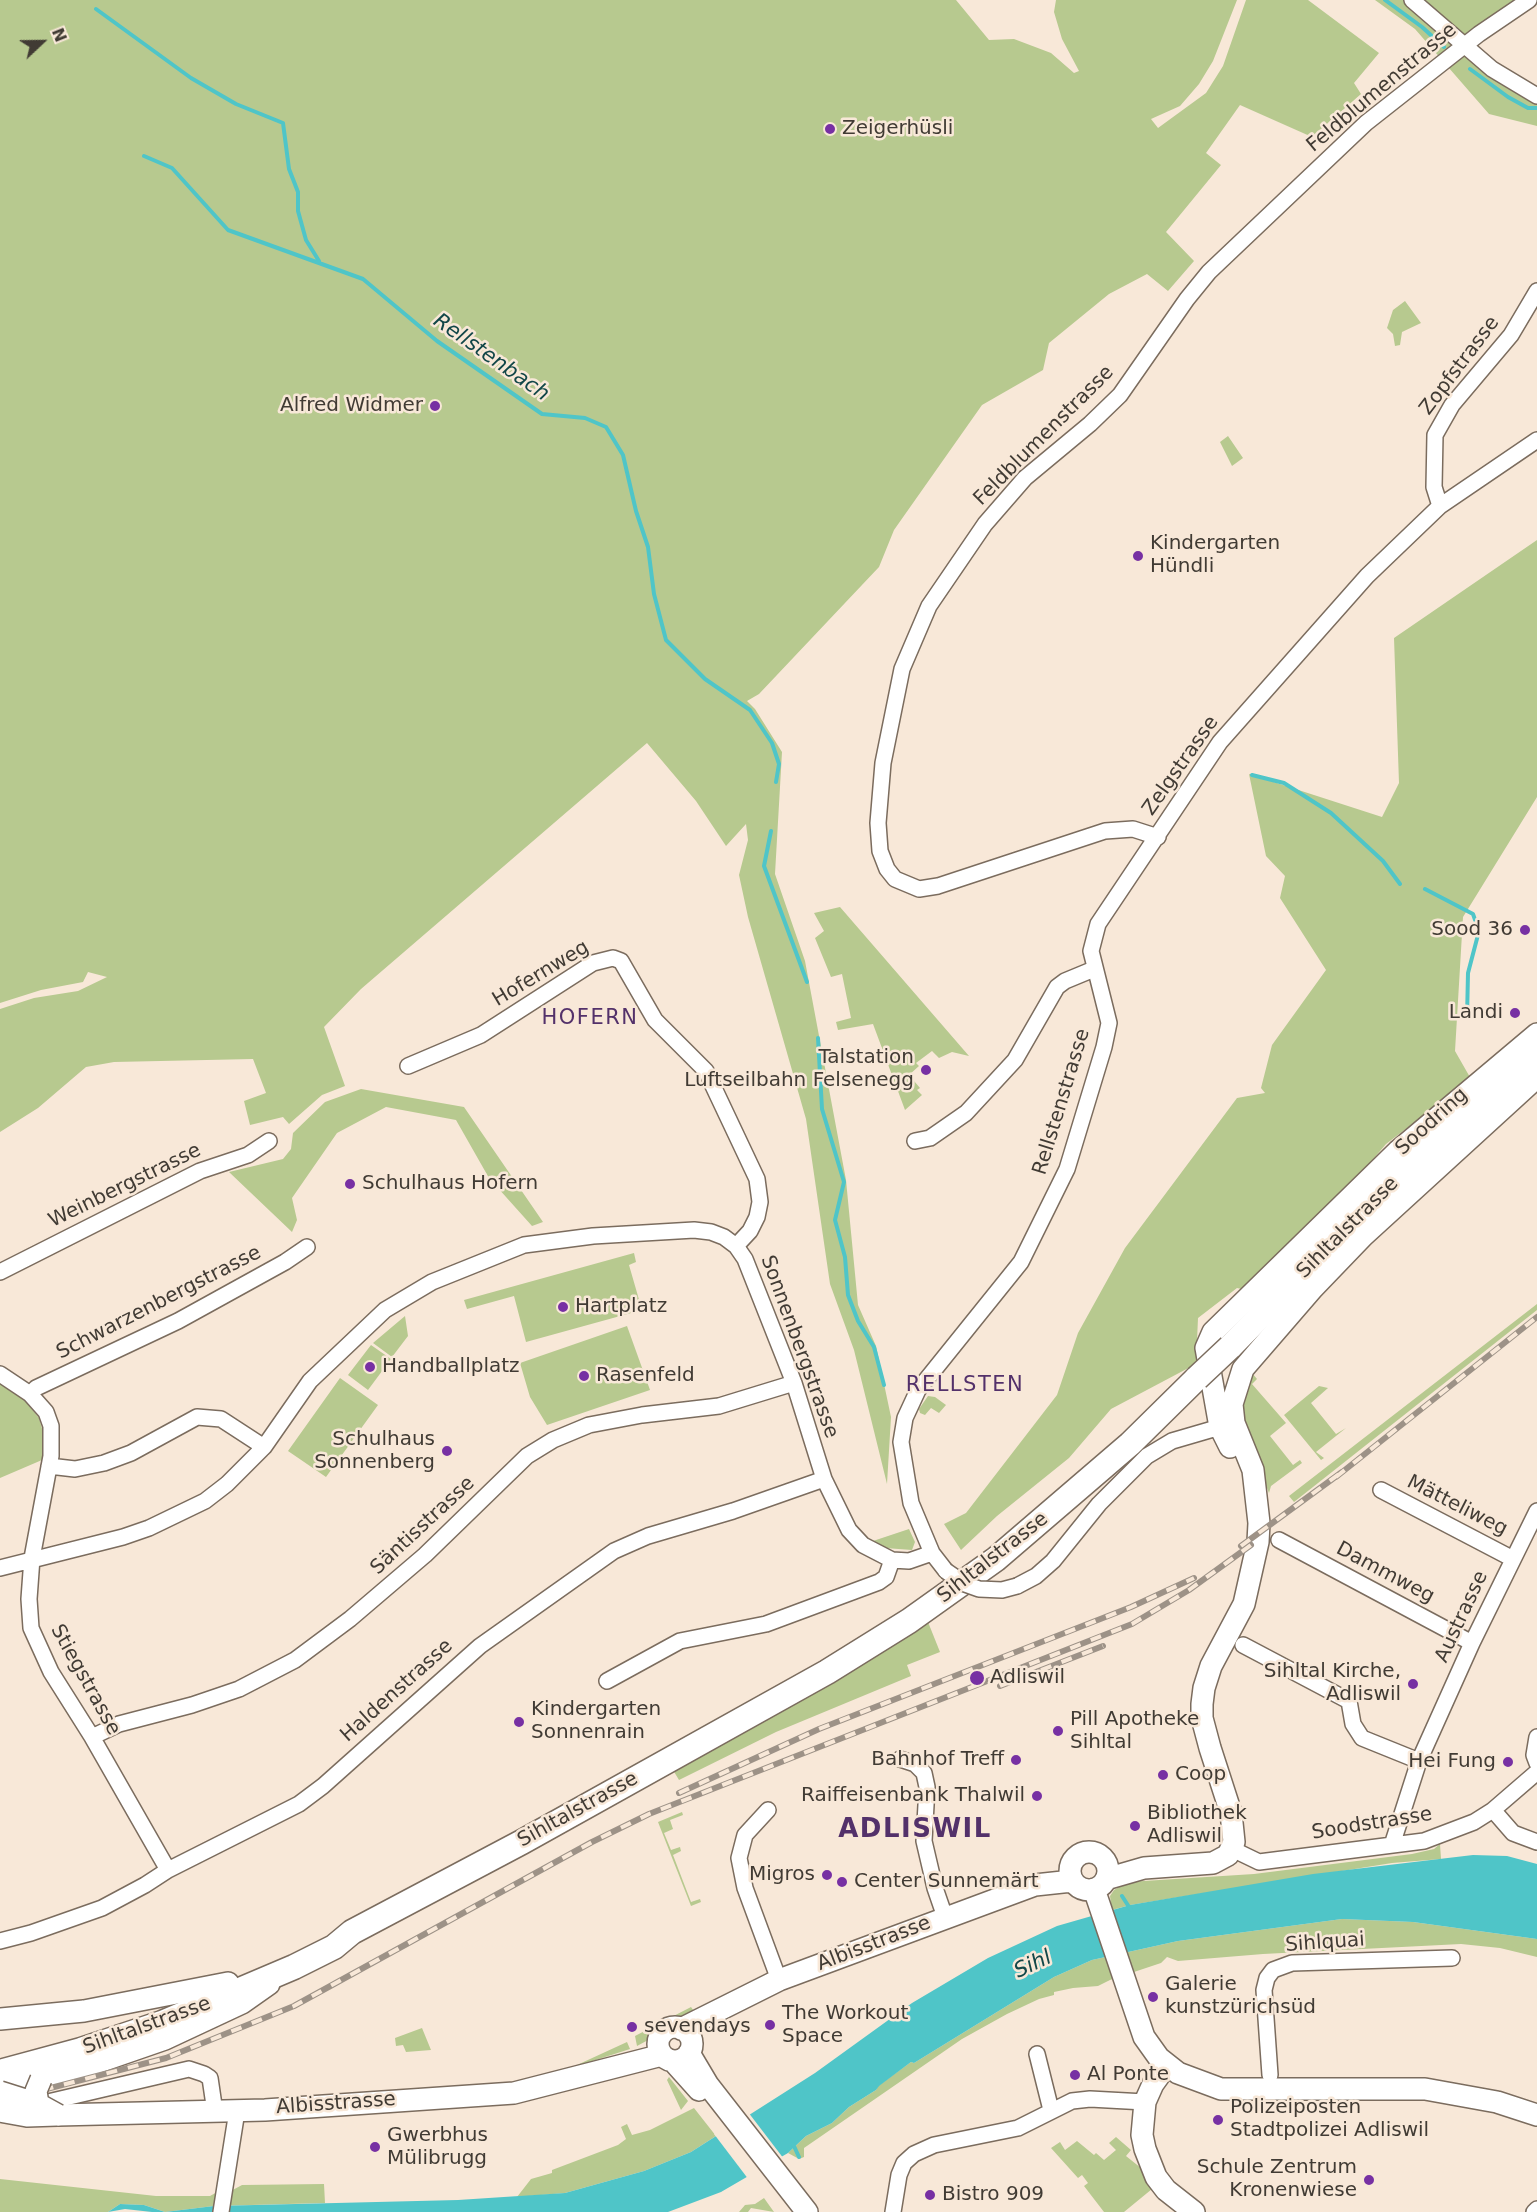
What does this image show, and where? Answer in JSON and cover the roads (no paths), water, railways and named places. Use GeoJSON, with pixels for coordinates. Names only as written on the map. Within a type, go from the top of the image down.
{"type":"FeatureCollection","features":[{"type":"Feature","properties":{"kind":"main road","name":"Soodring"},"geometry":{"type":"LineString","coordinates":[[1202,1368],[1206,1348],[1213,1332],[1398,1151],[1537,1034]]}},
{"type":"Feature","properties":{"kind":"main road","name":"Sihltalstrasse"},"geometry":{"type":"LineString","coordinates":[[0,2072],[81,2050],[162,2023],[333,1947],[352,1932],[522,1842],[817,1678],[909,1622],[996,1559],[1130,1444],[1202,1368],[1230,1347],[1369,1205],[1537,1053]]}},
{"type":"Feature","properties":{"kind":"main road","name":"Soodring"},"geometry":{"type":"LineString","coordinates":[[1243,1369],[1313,1288],[1364,1236],[1537,1077]]}},
{"type":"Feature","properties":{"kind":"main road"},"geometry":{"type":"LineString","coordinates":[[1227,1425],[1243,1369],[1202,1368],[1255,1489],[1259,1523],[1252,1577],[1238,1616],[1211,1666],[1202,1704],[1208,1740],[1232,1813],[1235,1834],[1232,1849],[1222,1860],[1213,1863],[1144,1868],[1101,1883],[1084,1889],[1071,1874],[1075,1858],[1086,1852],[1099,1854],[1101,1883],[1126,1989],[1144,2037],[1167,2066],[1196,2082],[1221,2089],[1425,2089],[1497,2102],[1537,2115]]}},
{"type":"Feature","properties":{"kind":"main road","name":"Albisstrasse"},"geometry":{"type":"LineString","coordinates":[[0,2112],[27,2116],[237,2111],[514,2093],[564,2082],[676,2046],[718,2012],[779,1980],[945,1917],[1071,1874]]}},
{"type":"Feature","properties":{"kind":"main road","name":"Sihltalstrasse"},"geometry":{"type":"LineString","coordinates":[[0,2061],[118,2027],[228,1983],[329,1937],[352,1932]]}},
{"type":"Feature","properties":{"kind":"main road"},"geometry":{"type":"LineString","coordinates":[[0,2091],[165,2039],[242,2003],[294,1966]]}},
{"type":"Feature","properties":{"kind":"main road"},"geometry":{"type":"LineString","coordinates":[[0,2019],[84,2012],[228,1983]]}},
{"type":"Feature","properties":{"kind":"main road"},"geometry":{"type":"LineString","coordinates":[[676,2046],[715,2103],[774,2179],[807,2212]]}},
{"type":"Feature","properties":{"kind":"main road"},"geometry":{"type":"LineString","coordinates":[[1167,2066],[1153,2084],[1145,2102],[1143,2135],[1148,2162],[1166,2190],[1194,2212]]}},
{"type":"Feature","properties":{"kind":"main road"},"geometry":{"type":"LineString","coordinates":[[38,2104],[36,2091],[40,2079]]}},
{"type":"Feature","properties":{"kind":"main road","name":"Albisstrasse"},"geometry":{"type":"LineString","coordinates":[[0,2091],[38,2104],[58,2115]]}},
{"type":"Feature","properties":{"kind":"main road"},"geometry":{"type":"LineString","coordinates":[[774,2179],[791,2212]]}},
{"type":"Feature","properties":{"kind":"street"},"geometry":{"type":"LineString","coordinates":[[1412,0],[1465,46],[1519,87],[1537,96]]}},
{"type":"Feature","properties":{"kind":"street","name":"Feldblumenstrasse"},"geometry":{"type":"LineString","coordinates":[[1158,837],[1133,830],[1105,831],[938,886],[919,889],[895,879],[887,869],[880,851],[878,816],[883,763],[902,669],[929,606],[984,524],[1025,478],[1090,424],[1120,394],[1186,299],[1209,272],[1366,123],[1465,46],[1529,0]]}},
{"type":"Feature","properties":{"kind":"street","name":"Zopfstrasse"},"geometry":{"type":"LineString","coordinates":[[1440,506],[1434,487],[1435,435],[1452,405],[1511,335],[1537,291]]}},
{"type":"Feature","properties":{"kind":"street","name":"Zelgstrasse"},"geometry":{"type":"LineString","coordinates":[[1094,969],[1092,942],[1098,924],[1208,759],[1239,720],[1366,576],[1440,506],[1537,440]]}},
{"type":"Feature","properties":{"kind":"street","name":"Hofernweg"},"geometry":{"type":"LineString","coordinates":[[408,1066],[481,1035],[593,963],[613,958],[621,961],[656,1020],[706,1071],[756,1179],[760,1202],[757,1217],[750,1231],[736,1246]]}},
{"type":"Feature","properties":{"kind":"street"},"geometry":{"type":"LineString","coordinates":[[915,1141],[930,1138],[966,1113],[1015,1060],[1057,987],[1065,981],[1094,969]]}},
{"type":"Feature","properties":{"kind":"street","name":"Rellstenstrasse"},"geometry":{"type":"LineString","coordinates":[[1094,969],[1107,1009],[1109,1023],[1104,1047],[1067,1169],[1021,1262],[918,1390],[904,1418],[901,1442],[905,1479],[911,1503],[932,1553],[946,1571],[965,1584],[979,1589],[1002,1590],[1017,1586],[1035,1576],[1053,1561],[1099,1504],[1147,1456],[1172,1441],[1227,1425]]}},
{"type":"Feature","properties":{"kind":"street","name":"Weinbergstrasse"},"geometry":{"type":"LineString","coordinates":[[0,1272],[200,1171],[248,1155],[269,1142]]}},
{"type":"Feature","properties":{"kind":"street","name":"Sonnenbergstrasse"},"geometry":{"type":"LineString","coordinates":[[0,1568],[32,1558],[123,1537],[178,1515],[205,1501],[227,1484],[264,1448],[310,1381],[385,1310],[432,1282],[488,1257],[524,1245],[593,1236],[694,1230],[711,1232],[736,1246],[745,1258],[794,1383],[824,1479],[849,1530],[863,1545],[892,1560]]}},
{"type":"Feature","properties":{"kind":"street","name":"Schwarzenbergstrasse"},"geometry":{"type":"LineString","coordinates":[[30,1394],[36,1388],[178,1321],[285,1262],[307,1247]]}},
{"type":"Feature","properties":{"kind":"street","name":"Stiegstrasse"},"geometry":{"type":"LineString","coordinates":[[0,1374],[30,1394],[45,1412],[51,1426],[52,1443],[49,1466],[32,1558],[28,1599],[32,1628],[51,1672],[92,1737],[168,1870]]}},
{"type":"Feature","properties":{"kind":"street","name":"Säntisstrasse"},"geometry":{"type":"LineString","coordinates":[[92,1737],[119,1724],[192,1705],[238,1689],[295,1660],[350,1619],[425,1555],[527,1456],[553,1440],[589,1425],[642,1415],[719,1406],[794,1383]]}},
{"type":"Feature","properties":{"kind":"street"},"geometry":{"type":"LineString","coordinates":[[49,1466],[75,1469],[104,1463],[131,1452],[197,1418],[221,1419],[264,1448]]}},
{"type":"Feature","properties":{"kind":"street","name":"Haldenstrasse"},"geometry":{"type":"LineString","coordinates":[[0,1941],[31,1934],[102,1908],[168,1870],[314,1794],[480,1646],[614,1551],[648,1536],[733,1511],[824,1479]]}},
{"type":"Feature","properties":{"kind":"street","name":"Mätteliweg"},"geometry":{"type":"LineString","coordinates":[[1381,1490],[1513,1559]]}},
{"type":"Feature","properties":{"kind":"street","name":"Austrasse"},"geometry":{"type":"LineString","coordinates":[[1392,1845],[1419,1761],[1472,1643],[1537,1511]]}},
{"type":"Feature","properties":{"kind":"street","name":"Dammweg"},"geometry":{"type":"LineString","coordinates":[[1279,1540],[1472,1643]]}},
{"type":"Feature","properties":{"kind":"street"},"geometry":{"type":"LineString","coordinates":[[607,1681],[680,1641],[766,1624],[879,1582],[886,1577],[892,1560],[909,1561],[932,1553]]}},
{"type":"Feature","properties":{"kind":"street"},"geometry":{"type":"LineString","coordinates":[[1243,1645],[1349,1701],[1353,1724],[1362,1738],[1419,1761]]}},
{"type":"Feature","properties":{"kind":"street"},"geometry":{"type":"LineString","coordinates":[[1537,1737],[1534,1755],[1537,1763]]}},
{"type":"Feature","properties":{"kind":"street"},"geometry":{"type":"LineString","coordinates":[[900,1759],[915,1764],[924,1773],[927,1787],[924,1841],[945,1917]]}},
{"type":"Feature","properties":{"kind":"street","name":"Soodstrasse"},"geometry":{"type":"LineString","coordinates":[[1232,1849],[1259,1862],[1436,1838],[1474,1822],[1493,1810],[1537,1772]]}},
{"type":"Feature","properties":{"kind":"street"},"geometry":{"type":"LineString","coordinates":[[768,1810],[745,1835],[739,1858],[745,1888],[779,1980]]}},
{"type":"Feature","properties":{"kind":"street"},"geometry":{"type":"LineString","coordinates":[[1493,1810],[1513,1833],[1537,1842]]}},
{"type":"Feature","properties":{"kind":"street","name":"Sihlquai"},"geometry":{"type":"LineString","coordinates":[[1270,2075],[1264,1990],[1273,1970],[1292,1963],[1452,1958]]}},
{"type":"Feature","properties":{"kind":"street"},"geometry":{"type":"LineString","coordinates":[[1037,2054],[1051,2110]]}},
{"type":"Feature","properties":{"kind":"street"},"geometry":{"type":"LineString","coordinates":[[0,2112],[189,2069],[210,2078],[215,2112]]}},
{"type":"Feature","properties":{"kind":"street"},"geometry":{"type":"LineString","coordinates":[[893,2212],[898,2175],[904,2163],[914,2154],[934,2145],[1018,2128],[1072,2101],[1090,2099],[1145,2102]]}},
{"type":"Feature","properties":{"kind":"street"},"geometry":{"type":"LineString","coordinates":[[220,2212],[230,2169],[237,2111]]}},
{"type":"Feature","properties":{"kind":"street"},"geometry":{"type":"LineString","coordinates":[[1534,2212],[1537,2209]]}},
{"type":"Feature","properties":{"kind":"water","name":"Sihl"},"geometry":{"type":"Polygon","coordinates":[[[1473,1855],[1507,1856],[1537,1864],[1537,1939],[1413,1922],[1342,1919],[1178,1941],[1092,1960],[1054,1977],[914,2063],[911,2062],[876,2090],[849,2107],[832,2123],[806,2136],[788,2153],[721,2192],[668,2212],[165,2212],[214,2206],[458,2200],[565,2193],[644,2171],[691,2152],[815,2073],[912,2003],[988,1958],[1057,1926],[1130,1905],[1313,1874],[1473,1855]]]}},
{"type":"Feature","properties":{"kind":"water"},"geometry":{"type":"Polygon","coordinates":[[[120,2204],[144,2205],[165,2212],[125,2209],[108,2212],[120,2204]]]}},
{"type":"Feature","properties":{"kind":"waterway"},"geometry":{"type":"LineString","coordinates":[[1385,0],[1422,27],[1444,47]]}},
{"type":"Feature","properties":{"kind":"waterway"},"geometry":{"type":"LineString","coordinates":[[96,9],[191,78],[236,104],[283,123],[289,169],[298,192],[298,211],[306,240],[319,261]]}},
{"type":"Feature","properties":{"kind":"waterway"},"geometry":{"type":"LineString","coordinates":[[1470,69],[1508,97],[1528,108],[1537,108]]}},
{"type":"Feature","properties":{"kind":"waterway","name":"Rellstenbach"},"geometry":{"type":"LineString","coordinates":[[144,156],[172,168],[228,230],[363,279],[437,341],[542,414],[585,418],[606,427],[623,455],[636,511],[648,547],[654,594],[666,640],[705,679],[750,710],[772,743],[779,764],[776,782]]}},
{"type":"Feature","properties":{"kind":"waterway"},"geometry":{"type":"LineString","coordinates":[[1252,775],[1284,783],[1331,813],[1383,861],[1400,884]]}},
{"type":"Feature","properties":{"kind":"waterway","name":"Rellstenbach"},"geometry":{"type":"LineString","coordinates":[[771,831],[764,866],[807,982]]}},
{"type":"Feature","properties":{"kind":"waterway"},"geometry":{"type":"LineString","coordinates":[[1425,889],[1473,914],[1479,931],[1468,973],[1467,1018]]}},
{"type":"Feature","properties":{"kind":"waterway","name":"Rellstenbach"},"geometry":{"type":"LineString","coordinates":[[818,1038],[822,1109],[844,1182],[835,1220],[845,1257],[848,1295],[858,1321],[874,1347],[884,1385]]}},
{"type":"Feature","properties":{"kind":"waterway","name":"Rellstenbach"},"geometry":{"type":"LineString","coordinates":[[1122,1896],[1131,1910]]}},
{"type":"Feature","properties":{"kind":"waterway"},"geometry":{"type":"LineString","coordinates":[[793,2144],[799,2157]]}},
{"type":"Feature","properties":{"kind":"railway"},"geometry":{"type":"LineString","coordinates":[[1336,1477],[1537,1317]]}},
{"type":"Feature","properties":{"kind":"railway"},"geometry":{"type":"LineString","coordinates":[[1241,1546],[1342,1472]]}},
{"type":"Feature","properties":{"kind":"railway"},"geometry":{"type":"LineString","coordinates":[[0,2101],[166,2058],[294,2006],[592,1842],[649,1814],[1132,1624],[1189,1590],[1251,1545]]}},
{"type":"Feature","properties":{"kind":"railway"},"geometry":{"type":"LineString","coordinates":[[679,1793],[819,1729],[1131,1607],[1194,1578]]}},
{"type":"Feature","properties":{"kind":"railway"},"geometry":{"type":"LineString","coordinates":[[1000,1686],[1103,1646]]}},
{"type":"Feature","properties":{"kind":"place","name":"Zeigerhüsli"},"geometry":{"type":"Point","coordinates":[830,129]}},
{"type":"Feature","properties":{"kind":"place","name":"Alfred Widmer"},"geometry":{"type":"Point","coordinates":[435,406]}},
{"type":"Feature","properties":{"kind":"place","name":"Kindergarten Hündli"},"geometry":{"type":"Point","coordinates":[1138,556]}},
{"type":"Feature","properties":{"kind":"place","name":"Sood 36"},"geometry":{"type":"Point","coordinates":[1525,930]}},
{"type":"Feature","properties":{"kind":"place","name":"Landi"},"geometry":{"type":"Point","coordinates":[1515,1013]}},
{"type":"Feature","properties":{"kind":"place","name":"Talstation Luftseilbahn Felsenegg"},"geometry":{"type":"Point","coordinates":[926,1070]}},
{"type":"Feature","properties":{"kind":"place","name":"Schulhaus Hofern"},"geometry":{"type":"Point","coordinates":[350,1184]}},
{"type":"Feature","properties":{"kind":"place","name":"Hartplatz"},"geometry":{"type":"Point","coordinates":[563,1307]}},
{"type":"Feature","properties":{"kind":"place","name":"Handballplatz"},"geometry":{"type":"Point","coordinates":[370,1367]}},
{"type":"Feature","properties":{"kind":"place","name":"Rasenfeld"},"geometry":{"type":"Point","coordinates":[584,1376]}},
{"type":"Feature","properties":{"kind":"place","name":"Schulhaus Sonnenberg"},"geometry":{"type":"Point","coordinates":[447,1451]}},
{"type":"Feature","properties":{"kind":"place","name":"Adliswil"},"geometry":{"type":"Point","coordinates":[977,1678]}},
{"type":"Feature","properties":{"kind":"place","name":"Sihltal Kirche, Adliswil"},"geometry":{"type":"Point","coordinates":[1413,1684]}},
{"type":"Feature","properties":{"kind":"place","name":"Kindergarten Sonnenrain"},"geometry":{"type":"Point","coordinates":[519,1722]}},
{"type":"Feature","properties":{"kind":"place","name":"Pill Apotheke Sihltal"},"geometry":{"type":"Point","coordinates":[1058,1731]}},
{"type":"Feature","properties":{"kind":"place","name":"Bahnhof Treff"},"geometry":{"type":"Point","coordinates":[1016,1760]}},
{"type":"Feature","properties":{"kind":"place","name":"Hei Fung"},"geometry":{"type":"Point","coordinates":[1508,1762]}},
{"type":"Feature","properties":{"kind":"place","name":"Coop"},"geometry":{"type":"Point","coordinates":[1163,1775]}},
{"type":"Feature","properties":{"kind":"place","name":"Raiffeisenbank Thalwil"},"geometry":{"type":"Point","coordinates":[1037,1796]}},
{"type":"Feature","properties":{"kind":"place","name":"Bibliothek Adliswil"},"geometry":{"type":"Point","coordinates":[1135,1826]}},
{"type":"Feature","properties":{"kind":"place","name":"Migros"},"geometry":{"type":"Point","coordinates":[827,1875]}},
{"type":"Feature","properties":{"kind":"place","name":"Center Sunnemärt"},"geometry":{"type":"Point","coordinates":[842,1882]}},
{"type":"Feature","properties":{"kind":"place","name":"Galerie kunstzürichsüd"},"geometry":{"type":"Point","coordinates":[1153,1997]}},
{"type":"Feature","properties":{"kind":"place","name":"The Workout Space"},"geometry":{"type":"Point","coordinates":[770,2025]}},
{"type":"Feature","properties":{"kind":"place","name":"sevendays"},"geometry":{"type":"Point","coordinates":[632,2027]}},
{"type":"Feature","properties":{"kind":"place","name":"Al Ponte"},"geometry":{"type":"Point","coordinates":[1075,2075]}},
{"type":"Feature","properties":{"kind":"place","name":"Polizeiposten Stadtpolizei Adliswil"},"geometry":{"type":"Point","coordinates":[1218,2120]}},
{"type":"Feature","properties":{"kind":"place","name":"Gwerbhus Mülibrugg"},"geometry":{"type":"Point","coordinates":[375,2147]}},
{"type":"Feature","properties":{"kind":"place","name":"Schule Zentrum Kronenwiese"},"geometry":{"type":"Point","coordinates":[1369,2180]}},
{"type":"Feature","properties":{"kind":"place","name":"Bistro 909"},"geometry":{"type":"Point","coordinates":[930,2195]}},
{"type":"Feature","properties":{"kind":"district","name":"HOFERN"},"geometry":{"type":"Point","coordinates":[590,1019]}},
{"type":"Feature","properties":{"kind":"district","name":"RELLSTEN"},"geometry":{"type":"Point","coordinates":[965,1386]}},
{"type":"Feature","properties":{"kind":"district","name":"ADLISWIL"},"geometry":{"type":"Point","coordinates":[915,1830]}}]}
